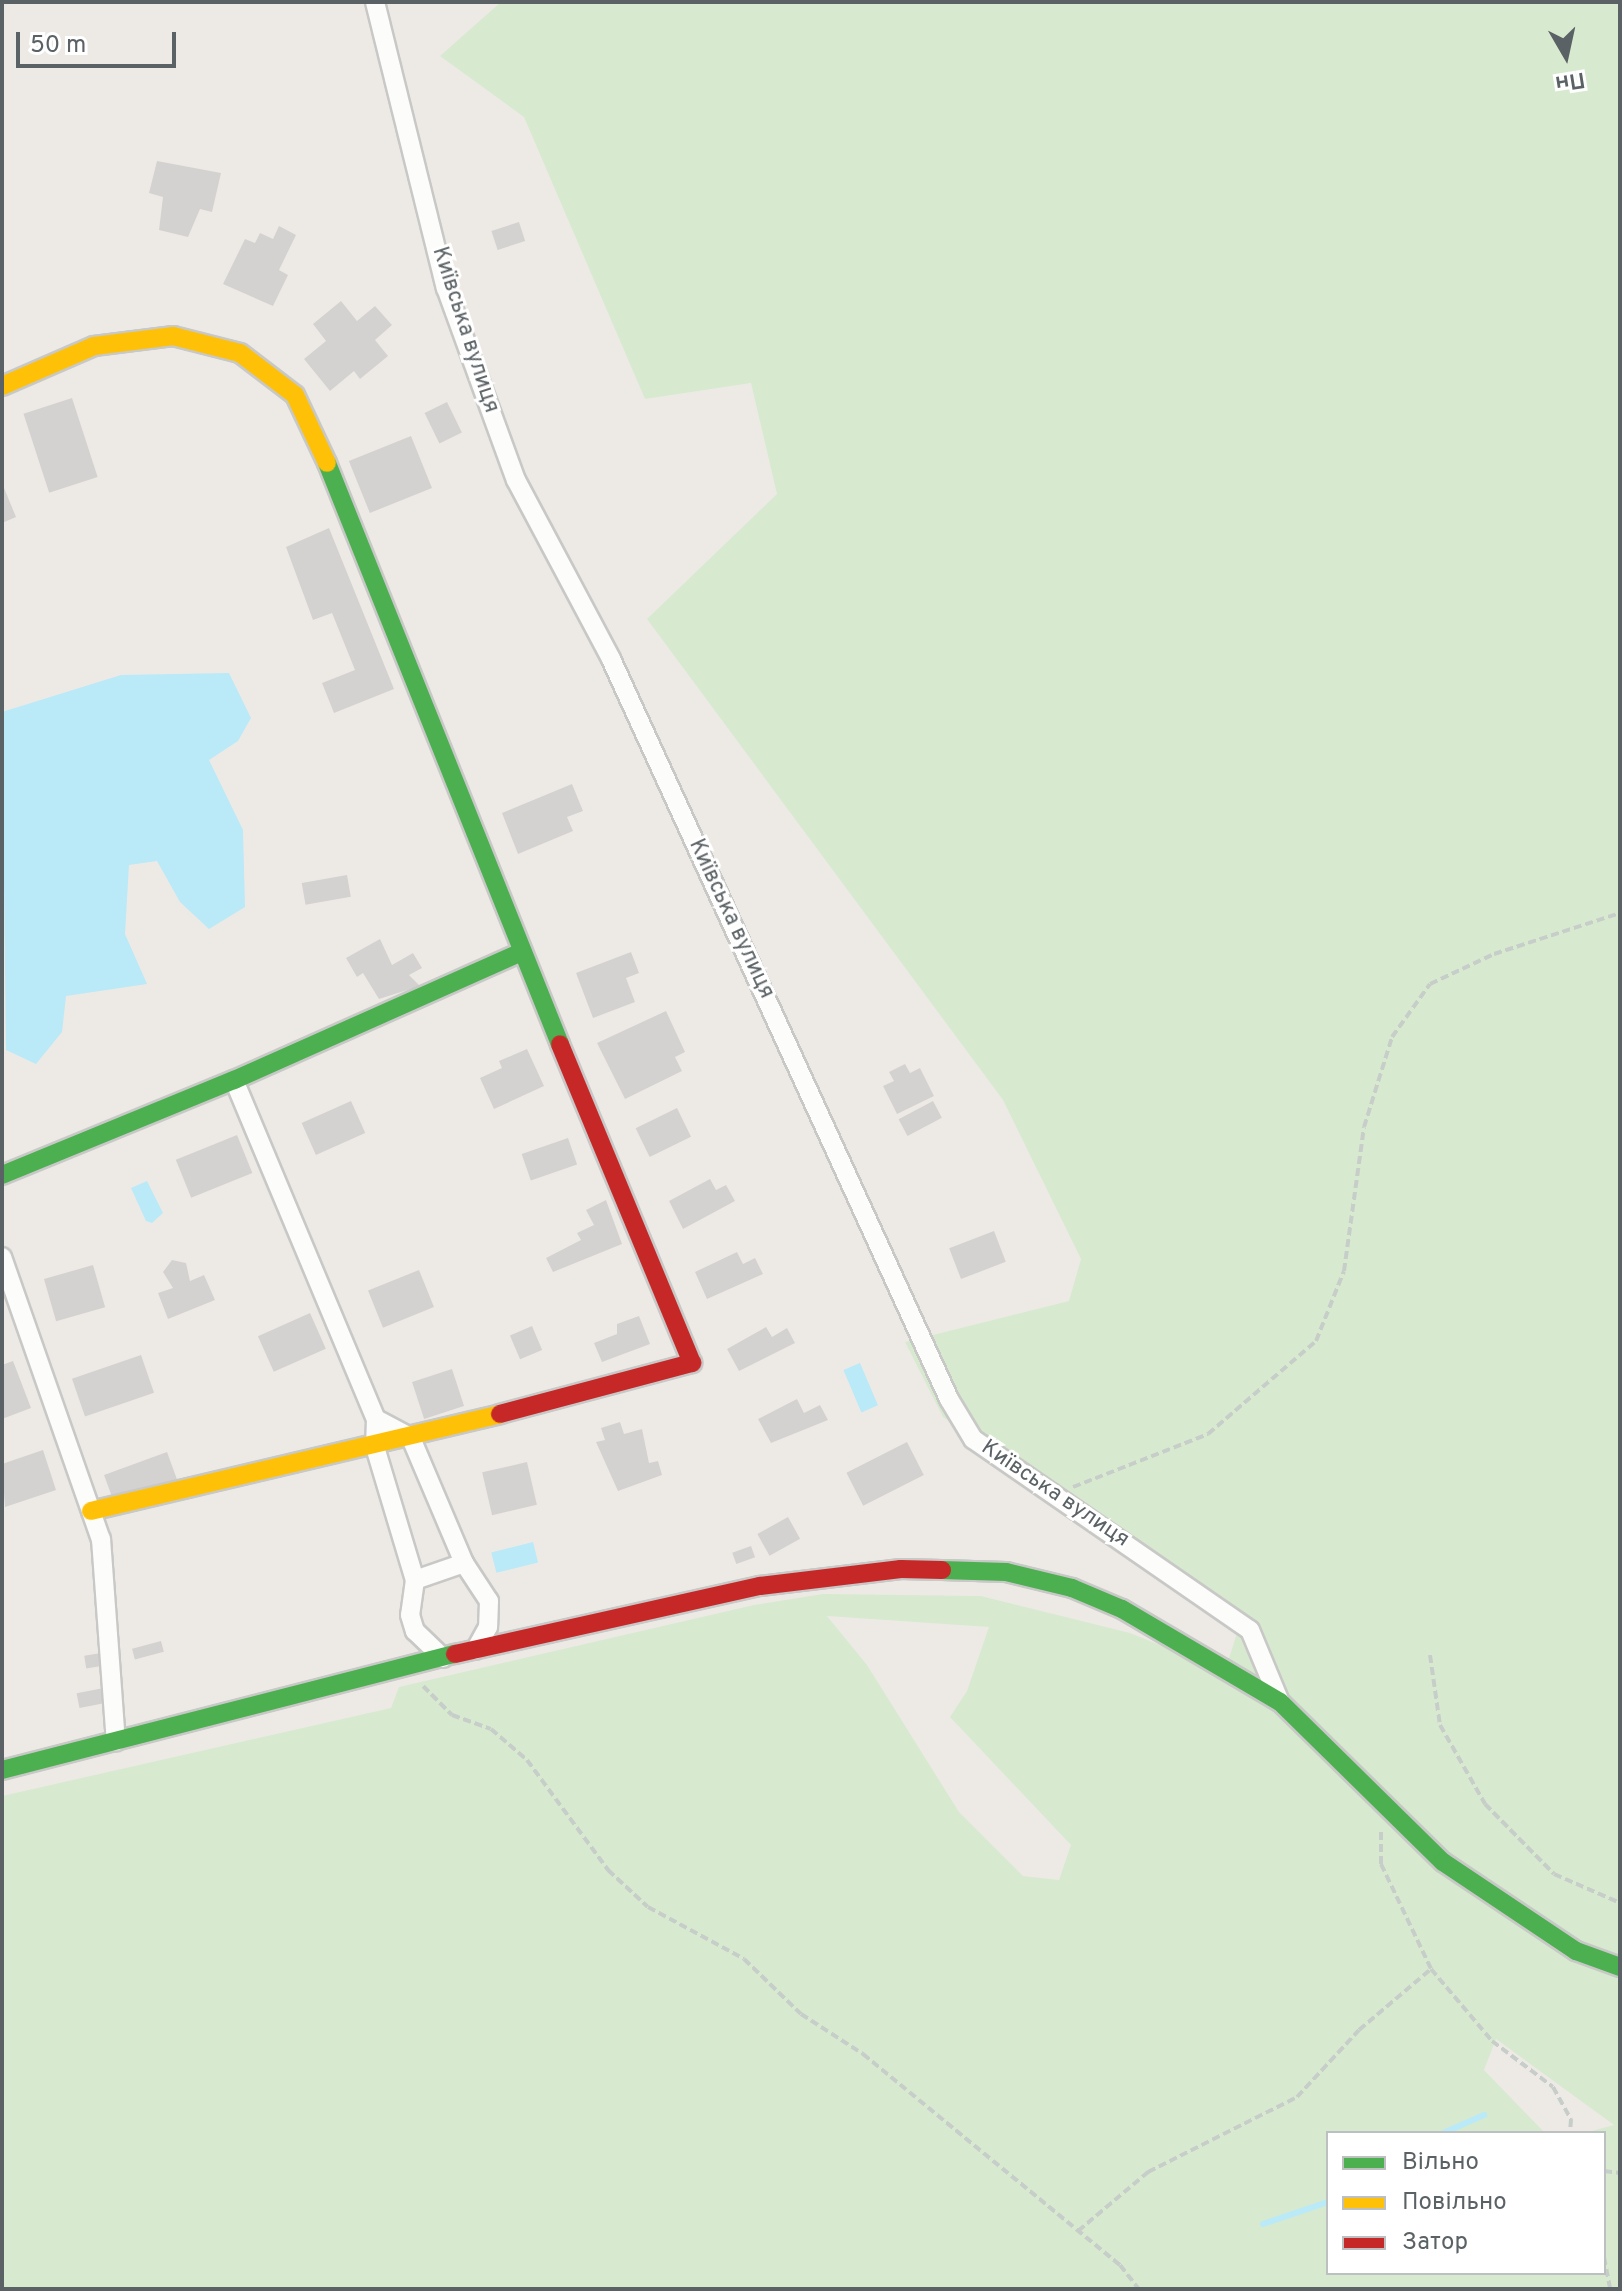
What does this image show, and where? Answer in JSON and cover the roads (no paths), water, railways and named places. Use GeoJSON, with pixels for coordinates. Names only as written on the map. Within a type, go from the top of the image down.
{"type":"FeatureCollection","features":[{"type":"Feature","properties":{"kind":"street","name":"Київська вулиця"},"geometry":{"type":"LineString","coordinates":[[375,2],[446,288],[516,480],[611,659],[949,1399],[973,1439],[1250,1630],[1280,1702]]}},
{"type":"Feature","properties":{"kind":"street"},"geometry":{"type":"LineString","coordinates":[[2,386],[94,346],[173,336],[240,353],[295,395],[347,505],[522,952],[692,1363],[375,1447],[91,1511]]}},
{"type":"Feature","properties":{"kind":"street"},"geometry":{"type":"LineString","coordinates":[[2,1175],[234,1080],[522,952]]}},
{"type":"Feature","properties":{"kind":"street"},"geometry":{"type":"LineString","coordinates":[[234,1080],[376,1419],[375,1447],[415,1580],[410,1601],[415,1631],[443,1658]]}},
{"type":"Feature","properties":{"kind":"street"},"geometry":{"type":"LineString","coordinates":[[2,1257],[101,1539],[116,1741]]}},
{"type":"Feature","properties":{"kind":"street"},"geometry":{"type":"LineString","coordinates":[[376,1419],[411,1438],[464,1563],[489,1601],[488,1627],[475,1650]]}},
{"type":"Feature","properties":{"kind":"street"},"geometry":{"type":"LineString","coordinates":[[415,1580],[464,1563]]}},
{"type":"Feature","properties":{"kind":"street"},"geometry":{"type":"LineString","coordinates":[[2,1770],[407,1665],[760,1586],[901,1569],[1006,1572],[1072,1588],[1122,1609],[1280,1702],[1381,1805],[1443,1862],[1576,1951],[1620,1967]]}},
{"type":"Feature","properties":{"kind":"water"},"geometry":{"type":"Polygon","coordinates":[[[229,673],[251,718],[238,741],[209,760],[243,830],[245,907],[209,929],[180,902],[157,861],[129,865],[125,934],[147,984],[66,996],[62,1032],[36,1064],[6,1050],[2,712],[121,675],[229,673]]]}},
{"type":"Feature","properties":{"kind":"water"},"geometry":{"type":"Polygon","coordinates":[[[147,1181],[163,1213],[152,1223],[146,1221],[131,1188],[147,1181]]]}},
{"type":"Feature","properties":{"kind":"water"},"geometry":{"type":"Polygon","coordinates":[[[860,1363],[878,1405],[861,1412],[843,1370],[860,1363]]]}},
{"type":"Feature","properties":{"kind":"water"},"geometry":{"type":"Polygon","coordinates":[[[533,1542],[538,1562],[496,1573],[491,1552],[533,1542]]]}},
{"type":"Feature","properties":{"kind":"waterway"},"geometry":{"type":"LineString","coordinates":[[1448,2131],[1484,2115]]}},
{"type":"Feature","properties":{"kind":"waterway"},"geometry":{"type":"LineString","coordinates":[[1263,2224],[1326,2203]]}}]}
